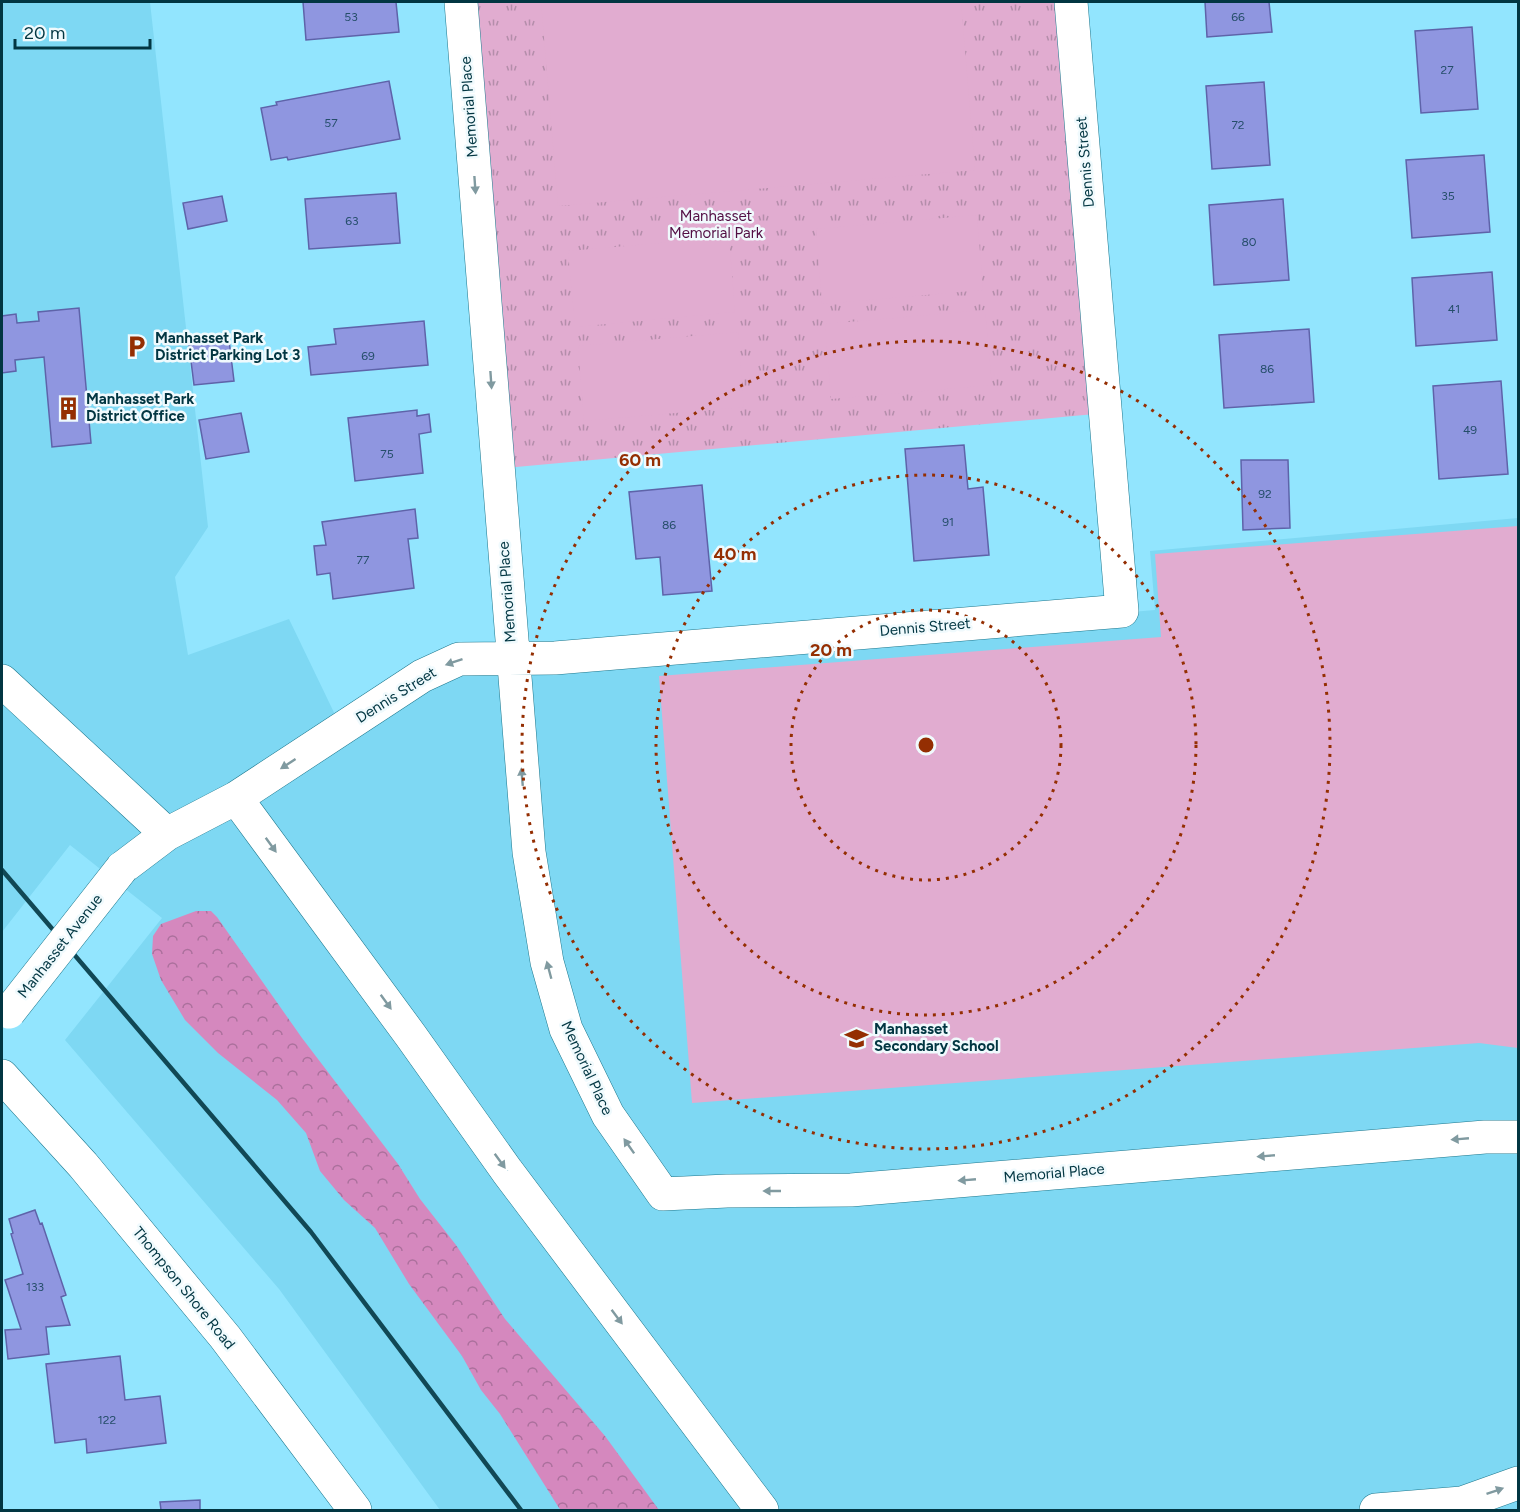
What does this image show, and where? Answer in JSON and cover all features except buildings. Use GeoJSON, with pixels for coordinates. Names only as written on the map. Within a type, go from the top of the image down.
{"type":"FeatureCollection","features":[{"type":"Feature","properties":{"kind":"street","name":"Memorial Place"},"geometry":{"type":"LineString","coordinates":[[461,2],[529,852],[547,962],[566,1029],[608,1115],[663,1194],[851,1190],[1474,1138],[1518,1137]]}},
{"type":"Feature","properties":{"kind":"street","name":"Dennis Street"},"geometry":{"type":"LineString","coordinates":[[166,834],[236,798],[422,676],[459,659],[567,657],[1122,611],[1071,2]]}},
{"type":"Feature","properties":{"kind":"street"},"geometry":{"type":"LineString","coordinates":[[2,681],[166,834]]}},
{"type":"Feature","properties":{"kind":"street"},"geometry":{"type":"LineString","coordinates":[[236,798],[507,1171],[762,1510]]}},
{"type":"Feature","properties":{"kind":"street","name":"Manhasset Avenue"},"geometry":{"type":"LineString","coordinates":[[5,1019],[122,868],[166,834]]}},
{"type":"Feature","properties":{"kind":"street","name":"Thompson Shore Road"},"geometry":{"type":"LineString","coordinates":[[2,1076],[83,1165],[225,1337],[355,1510]]}},
{"type":"Feature","properties":{"kind":"street"},"geometry":{"type":"LineString","coordinates":[[1376,1510],[1462,1503],[1518,1483]]}},
{"type":"Feature","properties":{"kind":"shaded area","name":"Manhasset Secondary School"},"geometry":{"type":"Polygon","coordinates":[[[2,2],[150,2],[208,527],[175,577],[188,655],[289,619],[340,725],[425,674],[1155,610],[1150,551],[1518,518],[1518,1510],[440,1510],[279,1289],[65,1040],[162,918],[70,845],[2,932],[2,2]]]}},
{"type":"Feature","properties":{"kind":"green space","name":"Manhasset Memorial Park"},"geometry":{"type":"Polygon","coordinates":[[[467,2],[1072,2],[1106,413],[506,468],[467,2]]]}},
{"type":"Feature","properties":{"kind":"green space"},"geometry":{"type":"Polygon","coordinates":[[[541,2],[961,2],[975,170],[558,206],[541,2]]]}},
{"type":"Feature","properties":{"kind":"green space"},"geometry":{"type":"Polygon","coordinates":[[[977,215],[983,290],[822,304],[816,229],[977,215]]]}},
{"type":"Feature","properties":{"kind":"green space"},"geometry":{"type":"Polygon","coordinates":[[[729,237],[735,312],[575,327],[568,251],[729,237]]]}},
{"type":"Feature","properties":{"kind":"green space"},"geometry":{"type":"Polygon","coordinates":[[[985,310],[992,385],[831,399],[825,324],[985,310]]]}},
{"type":"Feature","properties":{"kind":"green space"},"geometry":{"type":"Polygon","coordinates":[[[738,332],[744,407],[584,421],[578,346],[738,332]]]}},
{"type":"Feature","properties":{"kind":"green space"},"geometry":{"type":"Polygon","coordinates":[[[1518,526],[1518,1048],[1479,1043],[692,1103],[659,676],[1161,637],[1155,554],[1518,526]]]}},
{"type":"Feature","properties":{"kind":"green space"},"geometry":{"type":"Polygon","coordinates":[[[196,911],[211,911],[217,917],[302,1038],[398,1164],[505,1319],[605,1436],[659,1510],[561,1510],[559,1508],[500,1414],[481,1390],[462,1356],[409,1284],[375,1228],[344,1200],[320,1171],[306,1133],[277,1100],[218,1053],[185,1020],[161,980],[152,954],[153,936],[161,924],[196,911]]]}},
{"type":"Feature","properties":{"kind":"railway"},"geometry":{"type":"LineString","coordinates":[[2,870],[311,1232],[521,1510]]}},
{"type":"Feature","properties":{"kind":"place","name":"Manhasset Park District Parking Lot 3"},"geometry":{"type":"Point","coordinates":[137,347]}},
{"type":"Feature","properties":{"kind":"place","name":"Manhasset Park District Office"},"geometry":{"type":"Point","coordinates":[68,408]}},
{"type":"Feature","properties":{"kind":"place","name":"Manhasset Secondary School"},"geometry":{"type":"Point","coordinates":[856,1038]}}]}
